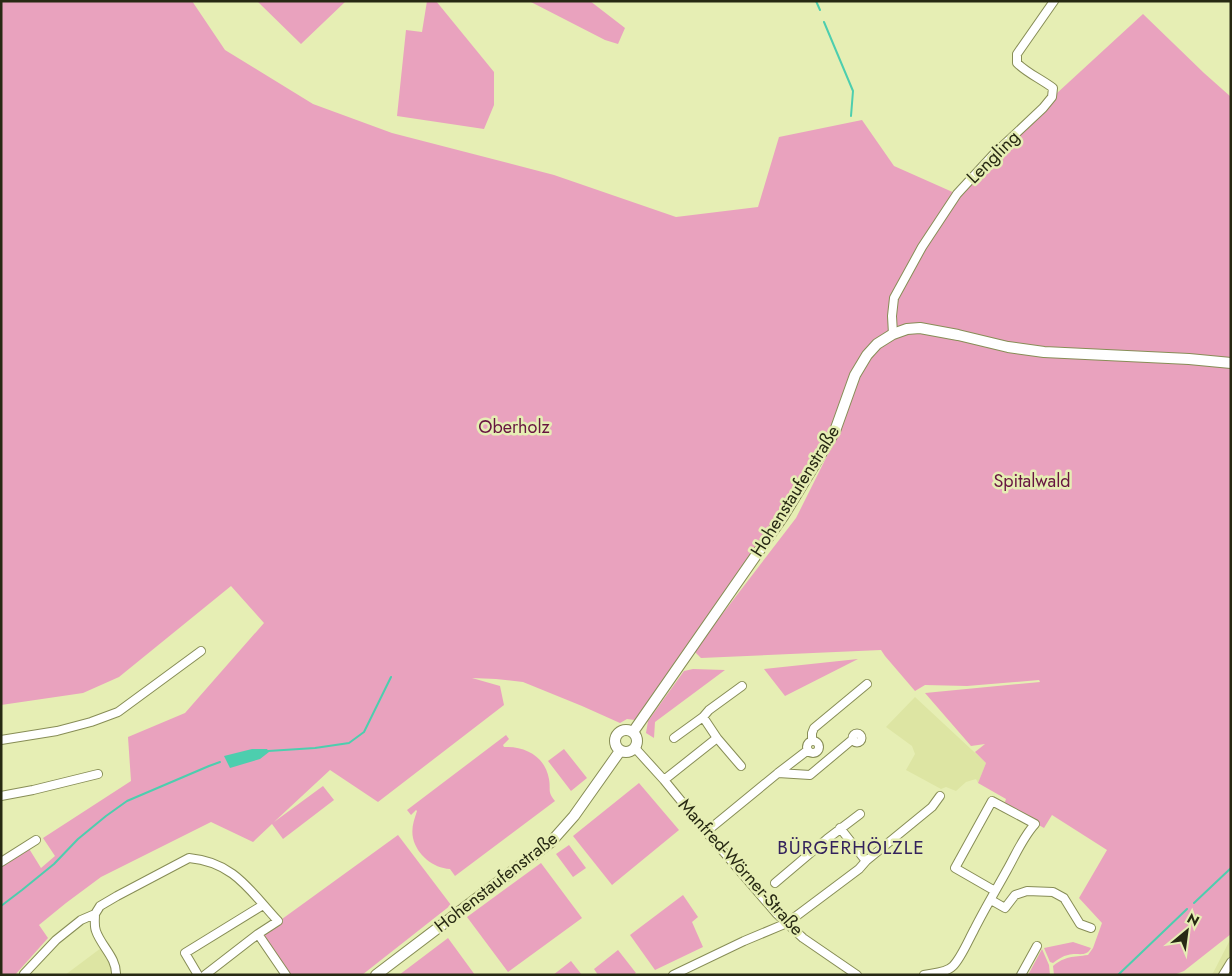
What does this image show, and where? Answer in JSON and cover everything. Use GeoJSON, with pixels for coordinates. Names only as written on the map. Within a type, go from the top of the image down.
{"type":"FeatureCollection","features":[{"type":"Feature","properties":{"kind":"main road","name":"Hohenstaufenstraße"},"geometry":{"type":"LineString","coordinates":[[633,732],[784,516],[835,431],[855,375],[867,355],[877,344],[893,334],[907,329],[920,328],[1008,347],[1044,352],[1189,359],[1231,363]]}},
{"type":"Feature","properties":{"kind":"main road"},"geometry":{"type":"LineString","coordinates":[[626,730],[633,732],[638,741],[636,748],[628,752],[620,750],[615,743],[618,732],[626,730]]}},
{"type":"Feature","properties":{"kind":"main road","name":"Hohenstaufenstraße"},"geometry":{"type":"LineString","coordinates":[[376,975],[552,842],[574,816],[620,750]]}},
{"type":"Feature","properties":{"kind":"street","name":"Lengling"},"geometry":{"type":"LineString","coordinates":[[893,334],[894,298],[922,247],[957,194],[993,155],[1043,108],[1052,96],[1053,88],[1023,69],[1017,63],[1017,54],[1054,1]]}},
{"type":"Feature","properties":{"kind":"street"},"geometry":{"type":"LineString","coordinates":[[1,740],[57,731],[91,722],[118,712],[201,652]]}},
{"type":"Feature","properties":{"kind":"street"},"geometry":{"type":"LineString","coordinates":[[706,832],[808,750],[808,743],[812,741],[814,728],[867,684]]}},
{"type":"Feature","properties":{"kind":"street"},"geometry":{"type":"LineString","coordinates":[[674,738],[742,686]]}},
{"type":"Feature","properties":{"kind":"street"},"geometry":{"type":"LineString","coordinates":[[703,717],[716,738],[741,766]]}},
{"type":"Feature","properties":{"kind":"street"},"geometry":{"type":"LineString","coordinates":[[664,780],[716,738]]}},
{"type":"Feature","properties":{"kind":"street"},"geometry":{"type":"LineString","coordinates":[[778,773],[810,775],[853,739]]}},
{"type":"Feature","properties":{"kind":"street","name":"Manfred-Wörner-Straße"},"geometry":{"type":"LineString","coordinates":[[636,748],[776,913],[803,938],[857,975]]}},
{"type":"Feature","properties":{"kind":"street"},"geometry":{"type":"LineString","coordinates":[[1,796],[98,774]]}},
{"type":"Feature","properties":{"kind":"street"},"geometry":{"type":"LineString","coordinates":[[673,975],[787,923],[859,869],[866,861],[932,807],[940,796]]}},
{"type":"Feature","properties":{"kind":"street"},"geometry":{"type":"LineString","coordinates":[[924,975],[948,970],[957,961],[990,900],[996,891],[1024,840],[1028,831],[1035,824],[992,801],[955,868],[996,891]]}},
{"type":"Feature","properties":{"kind":"street"},"geometry":{"type":"LineString","coordinates":[[775,883],[840,828],[860,814]]}},
{"type":"Feature","properties":{"kind":"street"},"geometry":{"type":"LineString","coordinates":[[840,828],[866,861]]}},
{"type":"Feature","properties":{"kind":"street"},"geometry":{"type":"LineString","coordinates":[[1,862],[36,840]]}},
{"type":"Feature","properties":{"kind":"street"},"geometry":{"type":"LineString","coordinates":[[116,975],[117,971],[111,957],[95,930],[95,914],[100,906],[109,900],[189,858],[202,859],[224,868],[246,884],[278,921],[205,975]]}},
{"type":"Feature","properties":{"kind":"street"},"geometry":{"type":"LineString","coordinates":[[990,900],[1005,908],[1015,895],[1027,891],[1053,892],[1064,898],[1080,924],[1091,928]]}},
{"type":"Feature","properties":{"kind":"street"},"geometry":{"type":"LineString","coordinates":[[198,975],[185,954],[263,904]]}},
{"type":"Feature","properties":{"kind":"street"},"geometry":{"type":"LineString","coordinates":[[24,974],[56,940],[82,920],[95,914]]}},
{"type":"Feature","properties":{"kind":"street"},"geometry":{"type":"LineString","coordinates":[[258,934],[286,975]]}},
{"type":"Feature","properties":{"kind":"street"},"geometry":{"type":"LineString","coordinates":[[1021,975],[1037,946]]}},
{"type":"Feature","properties":{"kind":"street"},"geometry":{"type":"LineString","coordinates":[[1223,975],[1231,962]]}},
{"type":"Feature","properties":{"kind":"shaded area"},"geometry":{"type":"Polygon","coordinates":[[[915,697],[986,763],[978,783],[976,779],[966,782],[956,791],[946,787],[941,789],[906,770],[915,754],[912,746],[886,727],[915,697]]]}},
{"type":"Feature","properties":{"kind":"shaded area"},"geometry":{"type":"Polygon","coordinates":[[[1231,938],[1231,975],[1210,975],[1213,973],[1231,938]]]}},
{"type":"Feature","properties":{"kind":"shaded area"},"geometry":{"type":"Polygon","coordinates":[[[101,948],[114,972],[113,975],[65,975],[101,948]]]}},
{"type":"Feature","properties":{"kind":"green space"},"geometry":{"type":"Polygon","coordinates":[[[1,1],[192,1],[225,50],[313,104],[392,133],[554,175],[676,217],[758,207],[779,137],[862,120],[894,166],[957,194],[994,151],[1143,14],[1231,97],[1231,934],[1184,971],[1174,975],[1054,975],[1053,966],[1061,960],[1088,955],[1093,948],[1102,923],[1079,898],[1107,850],[1052,815],[1044,828],[1004,805],[1006,799],[978,783],[986,763],[975,752],[985,744],[971,746],[925,693],[1040,682],[1039,680],[967,686],[925,685],[915,691],[881,650],[701,658],[694,651],[796,518],[839,432],[861,369],[881,346],[895,337],[892,331],[877,340],[856,367],[829,438],[779,517],[635,720],[627,719],[620,723],[523,682],[472,678],[500,686],[504,705],[378,802],[330,770],[274,822],[323,786],[334,800],[283,839],[272,824],[253,842],[211,822],[101,877],[39,925],[48,938],[15,975],[3,975],[1,972],[1,863],[28,847],[41,868],[55,856],[43,838],[131,781],[128,737],[185,713],[264,623],[231,586],[119,677],[83,693],[1,705],[1,1]]]}},
{"type":"Feature","properties":{"kind":"green space"},"geometry":{"type":"Polygon","coordinates":[[[257,1],[346,1],[301,44],[257,1]]]}},
{"type":"Feature","properties":{"kind":"green space"},"geometry":{"type":"Polygon","coordinates":[[[427,1],[436,1],[494,72],[494,105],[484,129],[397,116],[406,30],[422,32],[427,1]]]}},
{"type":"Feature","properties":{"kind":"green space"},"geometry":{"type":"Polygon","coordinates":[[[529,1],[590,1],[625,28],[618,44],[605,40],[529,1]]]}},
{"type":"Feature","properties":{"kind":"green space"},"geometry":{"type":"Polygon","coordinates":[[[858,659],[785,696],[764,669],[858,659]]]}},
{"type":"Feature","properties":{"kind":"green space"},"geometry":{"type":"Polygon","coordinates":[[[693,669],[725,670],[655,722],[654,738],[646,733],[648,721],[684,671],[693,669]]]}},
{"type":"Feature","properties":{"kind":"green space"},"geometry":{"type":"Polygon","coordinates":[[[506,735],[509,739],[503,745],[504,747],[519,748],[533,754],[543,764],[549,779],[550,793],[555,801],[455,876],[450,869],[432,863],[418,850],[412,831],[417,811],[411,815],[407,810],[506,735]]]}},
{"type":"Feature","properties":{"kind":"green space"},"geometry":{"type":"Polygon","coordinates":[[[564,749],[587,778],[571,791],[548,761],[564,749]]]}},
{"type":"Feature","properties":{"kind":"green space"},"geometry":{"type":"Polygon","coordinates":[[[639,783],[679,830],[612,885],[573,836],[639,783]]]}},
{"type":"Feature","properties":{"kind":"green space"},"geometry":{"type":"Polygon","coordinates":[[[398,835],[451,905],[362,975],[288,975],[260,935],[398,835]]]}},
{"type":"Feature","properties":{"kind":"green space"},"geometry":{"type":"Polygon","coordinates":[[[569,845],[586,868],[573,877],[556,854],[569,845]]]}},
{"type":"Feature","properties":{"kind":"green space"},"geometry":{"type":"Polygon","coordinates":[[[541,863],[582,918],[508,972],[467,917],[541,863]]]}},
{"type":"Feature","properties":{"kind":"green space"},"geometry":{"type":"Polygon","coordinates":[[[683,895],[698,917],[692,922],[703,947],[655,970],[630,935],[683,895]]]}},
{"type":"Feature","properties":{"kind":"green space"},"geometry":{"type":"Polygon","coordinates":[[[448,938],[475,975],[399,975],[448,938]]]}},
{"type":"Feature","properties":{"kind":"green space"},"geometry":{"type":"Polygon","coordinates":[[[1073,942],[1091,948],[1087,953],[1072,954],[1060,958],[1053,963],[1050,962],[1044,948],[1073,942]]]}},
{"type":"Feature","properties":{"kind":"green space"},"geometry":{"type":"Polygon","coordinates":[[[1042,949],[1049,965],[1050,975],[1028,975],[1042,949]]]}},
{"type":"Feature","properties":{"kind":"green space"},"geometry":{"type":"Polygon","coordinates":[[[618,950],[636,973],[633,975],[598,975],[594,969],[618,950]]]}},
{"type":"Feature","properties":{"kind":"green space"},"geometry":{"type":"Polygon","coordinates":[[[571,961],[582,975],[553,975],[571,961]]]}},
{"type":"Feature","properties":{"kind":"water"},"geometry":{"type":"Polygon","coordinates":[[[252,749],[267,749],[269,752],[260,759],[230,768],[224,756],[252,749]]]}},
{"type":"Feature","properties":{"kind":"waterway"},"geometry":{"type":"LineString","coordinates":[[816,1],[820,10]]}},
{"type":"Feature","properties":{"kind":"waterway"},"geometry":{"type":"LineString","coordinates":[[824,22],[853,91],[851,116]]}},
{"type":"Feature","properties":{"kind":"waterway"},"geometry":{"type":"LineString","coordinates":[[268,751],[315,748],[349,743],[364,732],[391,677]]}},
{"type":"Feature","properties":{"kind":"waterway"},"geometry":{"type":"LineString","coordinates":[[1,906],[54,864],[78,839],[127,801],[220,762]]}},
{"type":"Feature","properties":{"kind":"waterway"},"geometry":{"type":"LineString","coordinates":[[1194,903],[1231,868]]}},
{"type":"Feature","properties":{"kind":"waterway"},"geometry":{"type":"LineString","coordinates":[[1118,975],[1187,909]]}},
{"type":"Feature","properties":{"kind":"district","name":"BÜRGERHÖLZLE"},"geometry":{"type":"Point","coordinates":[851,847]}},
{"type":"Feature","properties":{"kind":"park label","name":"Oberholz"},"geometry":{"type":"Point","coordinates":[514,427]}},
{"type":"Feature","properties":{"kind":"park label","name":"Spitalwald"},"geometry":{"type":"Point","coordinates":[1032,481]}}]}
